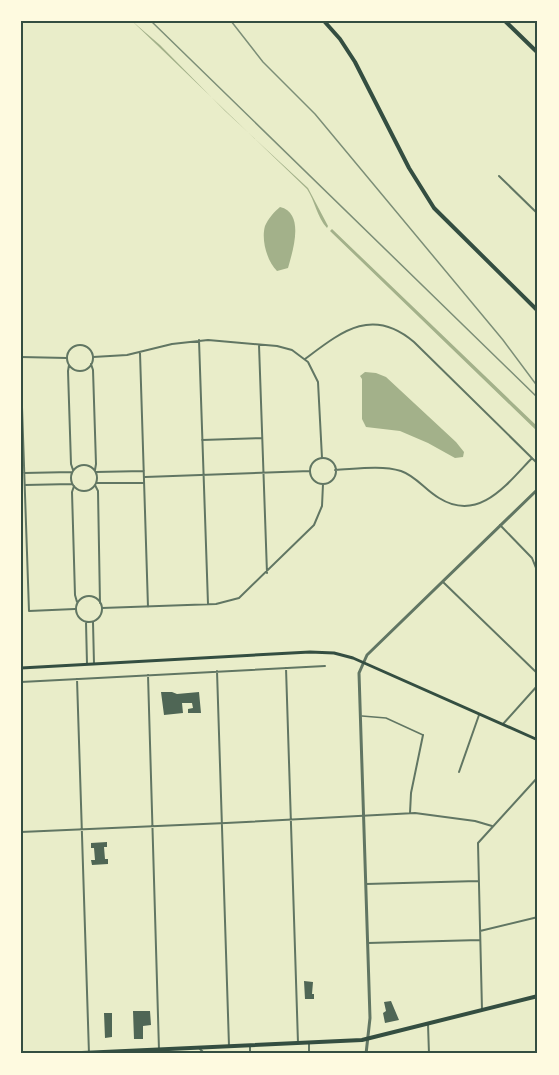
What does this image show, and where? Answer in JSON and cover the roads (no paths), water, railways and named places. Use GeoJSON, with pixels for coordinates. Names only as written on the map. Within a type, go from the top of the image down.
{"type":"FeatureCollection","features":[{"type":"Feature","properties":{"kind":"main road"},"geometry":{"type":"LineString","coordinates":[[324,21],[340,39],[355,62],[412,174],[434,208],[538,311]]}},
{"type":"Feature","properties":{"kind":"main road"},"geometry":{"type":"LineString","coordinates":[[505,21],[538,52]]}},
{"type":"Feature","properties":{"kind":"main road"},"geometry":{"type":"LineString","coordinates":[[21,668],[314,652],[340,654],[363,662],[538,740]]}},
{"type":"Feature","properties":{"kind":"main road"},"geometry":{"type":"LineString","coordinates":[[60,1054],[368,1039],[538,996]]}},
{"type":"Feature","properties":{"kind":"street"},"geometry":{"type":"LineString","coordinates":[[500,177],[538,214]]}},
{"type":"Feature","properties":{"kind":"street"},"geometry":{"type":"LineString","coordinates":[[305,359],[350,328],[371,324],[395,330],[414,342],[538,464]]}},
{"type":"Feature","properties":{"kind":"street"},"geometry":{"type":"LineString","coordinates":[[199,340],[208,605]]}},
{"type":"Feature","properties":{"kind":"street"},"geometry":{"type":"LineString","coordinates":[[93,357],[123,356],[199,340],[225,340],[285,347],[305,359],[314,372],[320,389],[322,458]]}},
{"type":"Feature","properties":{"kind":"street"},"geometry":{"type":"LineString","coordinates":[[259,344],[267,573]]}},
{"type":"Feature","properties":{"kind":"street"},"geometry":{"type":"LineString","coordinates":[[69,365],[73,369],[85,370],[91,364],[93,357],[88,348],[78,345],[69,350],[67,358],[73,471],[77,602],[75,609],[79,617],[86,621],[93,621],[100,615],[102,608],[95,597],[83,597],[77,602]]}},
{"type":"Feature","properties":{"kind":"street"},"geometry":{"type":"LineString","coordinates":[[140,353],[148,607]]}},
{"type":"Feature","properties":{"kind":"street"},"geometry":{"type":"LineString","coordinates":[[21,357],[67,358]]}},
{"type":"Feature","properties":{"kind":"street"},"geometry":{"type":"LineString","coordinates":[[91,364],[95,471],[98,491],[100,603]]}},
{"type":"Feature","properties":{"kind":"street"},"geometry":{"type":"LineString","coordinates":[[21,378],[29,611],[75,609]]}},
{"type":"Feature","properties":{"kind":"street"},"geometry":{"type":"LineString","coordinates":[[202,440],[262,438]]}},
{"type":"Feature","properties":{"kind":"street"},"geometry":{"type":"LineString","coordinates":[[323,484],[314,480],[310,471],[313,462],[322,458],[331,461],[336,470]]}},
{"type":"Feature","properties":{"kind":"street"},"geometry":{"type":"LineString","coordinates":[[336,470],[387,469],[399,471],[414,478],[444,501],[456,505],[471,505],[482,503],[494,496],[532,458]]}},
{"type":"Feature","properties":{"kind":"street"},"geometry":{"type":"LineString","coordinates":[[24,473],[73,471],[82,465],[90,466],[95,471],[144,471]]}},
{"type":"Feature","properties":{"kind":"street"},"geometry":{"type":"LineString","coordinates":[[323,484],[332,479],[336,470]]}},
{"type":"Feature","properties":{"kind":"street"},"geometry":{"type":"LineString","coordinates":[[144,477],[310,471]]}},
{"type":"Feature","properties":{"kind":"street"},"geometry":{"type":"LineString","coordinates":[[25,485],[73,485],[84,491],[96,484],[144,483]]}},
{"type":"Feature","properties":{"kind":"street"},"geometry":{"type":"LineString","coordinates":[[102,608],[208,605],[226,603],[239,598],[267,573],[316,522],[322,506],[323,484]]}},
{"type":"Feature","properties":{"kind":"street"},"geometry":{"type":"LineString","coordinates":[[366,1054],[370,1018],[359,673],[367,656],[538,489]]}},
{"type":"Feature","properties":{"kind":"street"},"geometry":{"type":"LineString","coordinates":[[21,521],[26,521]]}},
{"type":"Feature","properties":{"kind":"street"},"geometry":{"type":"LineString","coordinates":[[501,525],[532,558],[538,573]]}},
{"type":"Feature","properties":{"kind":"street"},"geometry":{"type":"LineString","coordinates":[[442,581],[538,674]]}},
{"type":"Feature","properties":{"kind":"street"},"geometry":{"type":"LineString","coordinates":[[86,621],[87,665]]}},
{"type":"Feature","properties":{"kind":"street"},"geometry":{"type":"LineString","coordinates":[[93,621],[94,664]]}},
{"type":"Feature","properties":{"kind":"street"},"geometry":{"type":"LineString","coordinates":[[21,682],[325,666]]}},
{"type":"Feature","properties":{"kind":"street"},"geometry":{"type":"LineString","coordinates":[[286,668],[298,1043]]}},
{"type":"Feature","properties":{"kind":"street"},"geometry":{"type":"LineString","coordinates":[[217,671],[229,1047]]}},
{"type":"Feature","properties":{"kind":"street"},"geometry":{"type":"LineString","coordinates":[[148,675],[159,1050]]}},
{"type":"Feature","properties":{"kind":"street"},"geometry":{"type":"LineString","coordinates":[[77,679],[89,1053]]}},
{"type":"Feature","properties":{"kind":"street"},"geometry":{"type":"LineString","coordinates":[[503,724],[538,685]]}},
{"type":"Feature","properties":{"kind":"street"},"geometry":{"type":"LineString","coordinates":[[459,772],[479,714]]}},
{"type":"Feature","properties":{"kind":"street"},"geometry":{"type":"LineString","coordinates":[[410,813],[423,735]]}},
{"type":"Feature","properties":{"kind":"street"},"geometry":{"type":"LineString","coordinates":[[482,1010],[478,843],[538,777]]}},
{"type":"Feature","properties":{"kind":"street"},"geometry":{"type":"LineString","coordinates":[[21,832],[410,813],[475,821],[492,826]]}},
{"type":"Feature","properties":{"kind":"street"},"geometry":{"type":"LineString","coordinates":[[366,884],[478,881]]}},
{"type":"Feature","properties":{"kind":"street"},"geometry":{"type":"LineString","coordinates":[[480,931],[538,917]]}},
{"type":"Feature","properties":{"kind":"street"},"geometry":{"type":"LineString","coordinates":[[368,944],[480,940]]}},
{"type":"Feature","properties":{"kind":"street"},"geometry":{"type":"LineString","coordinates":[[428,1024],[429,1054]]}},
{"type":"Feature","properties":{"kind":"street"},"geometry":{"type":"LineString","coordinates":[[309,1043],[309,1054]]}},
{"type":"Feature","properties":{"kind":"street"},"geometry":{"type":"LineString","coordinates":[[250,1046],[250,1054]]}},
{"type":"Feature","properties":{"kind":"street"},"geometry":{"type":"LineString","coordinates":[[216,1054],[217,1047]]}},
{"type":"Feature","properties":{"kind":"street"},"geometry":{"type":"LineString","coordinates":[[200,1048],[205,1054]]}},
{"type":"Feature","properties":{"kind":"lane"},"geometry":{"type":"LineString","coordinates":[[360,716],[386,718],[423,735]]}},
{"type":"Feature","properties":{"kind":"railway"},"geometry":{"type":"LineString","coordinates":[[151,21],[538,398]]}},
{"type":"Feature","properties":{"kind":"railway"},"geometry":{"type":"LineString","coordinates":[[231,21],[263,62],[315,114],[503,340],[538,387]]}}]}
